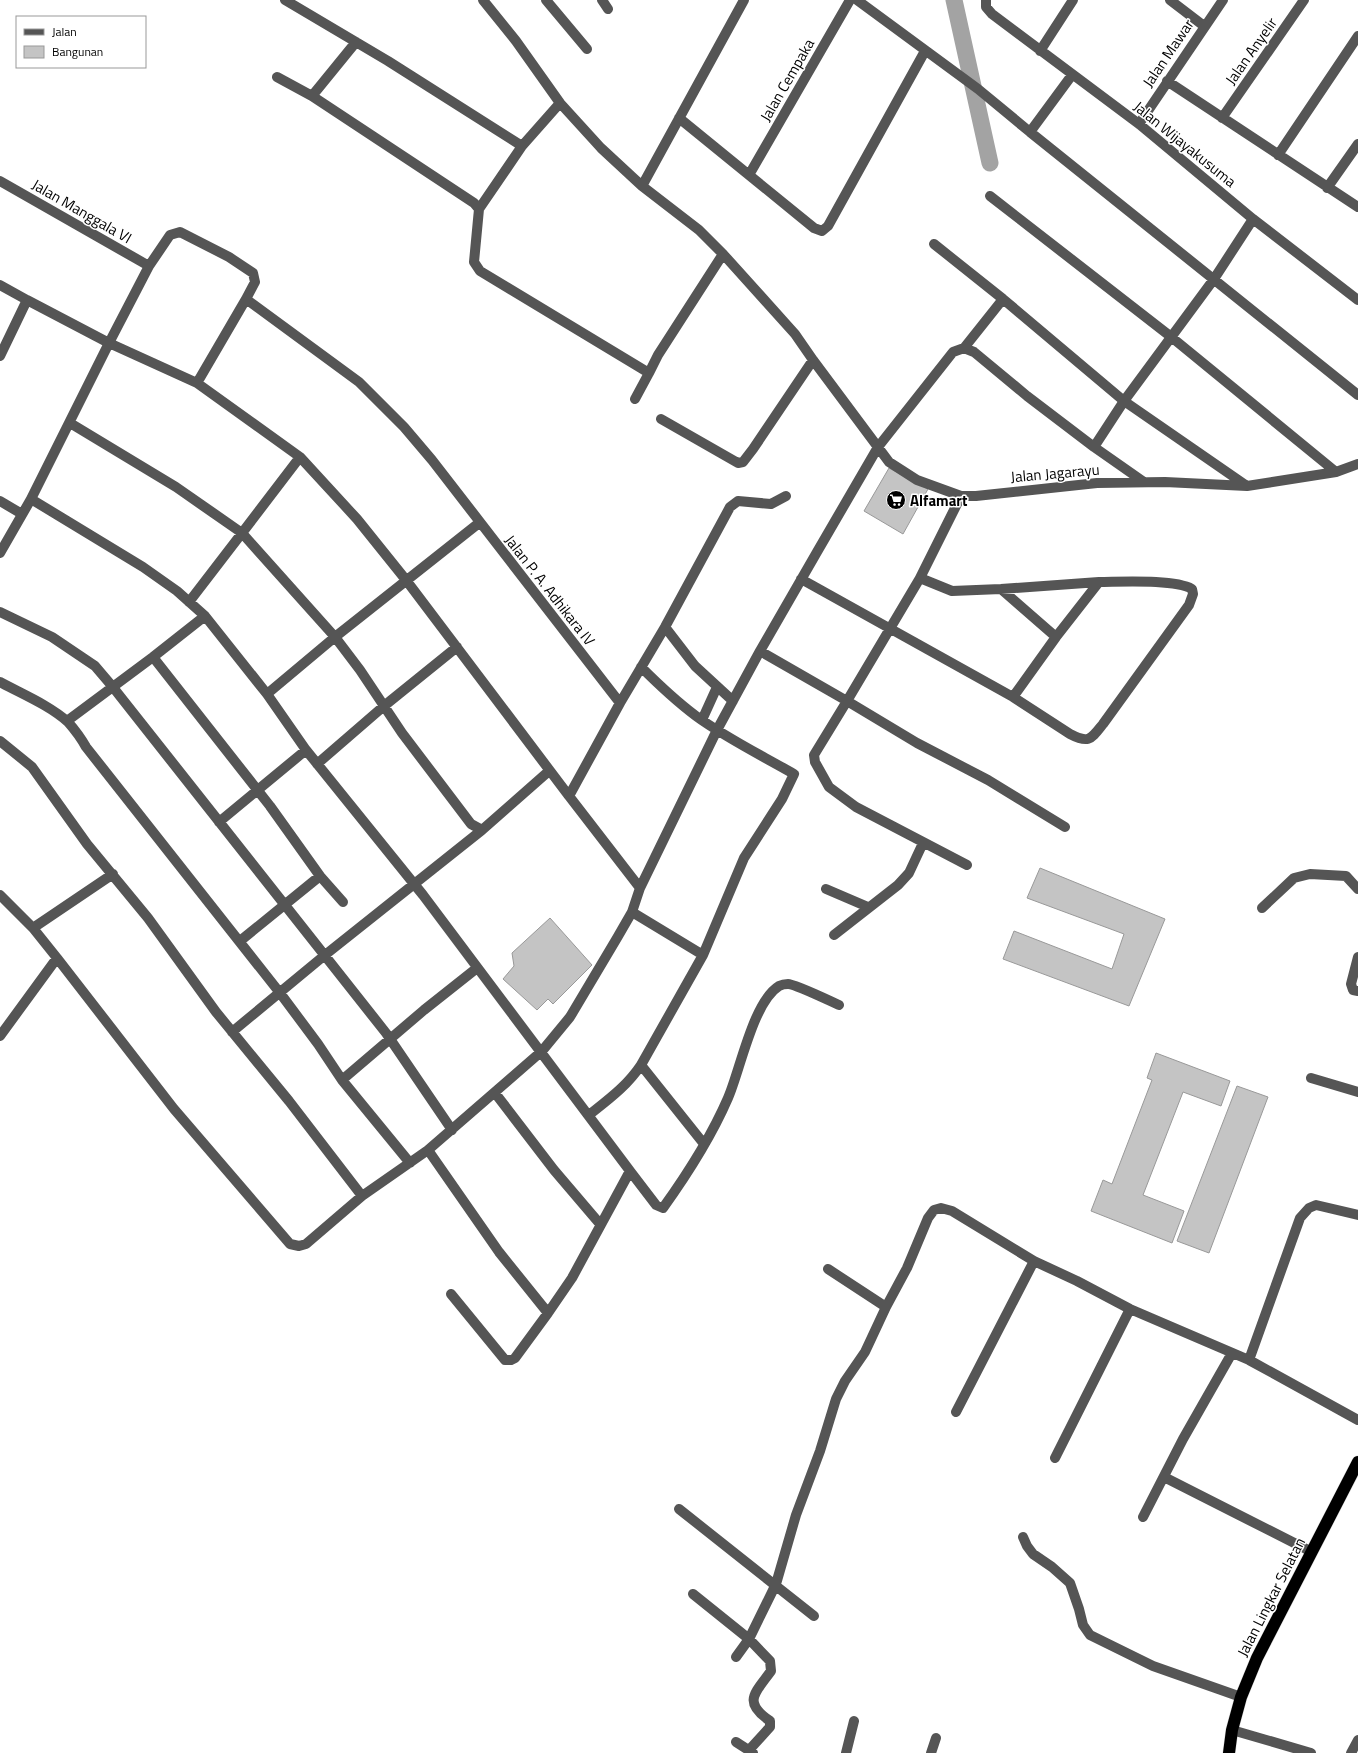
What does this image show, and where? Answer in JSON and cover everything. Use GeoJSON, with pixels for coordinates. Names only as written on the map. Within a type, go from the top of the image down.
{"type":"FeatureCollection","features":[{"type":"Feature","properties":{"kind":"highway","name":"Jalan Lingkar Selatan"},"geometry":{"type":"LineString","coordinates":[[1228,1753],[1232,1730],[1241,1697],[1257,1658],[1358,1462]]}},
{"type":"Feature","properties":{"kind":"street"},"geometry":{"type":"LineString","coordinates":[[285,0],[356,42],[522,146]]}},
{"type":"Feature","properties":{"kind":"street","name":"Jalan Jagarayu"},"geometry":{"type":"LineString","coordinates":[[483,0],[516,41],[560,104],[601,148],[642,186],[699,230],[723,254],[795,334],[812,360],[889,462],[917,480],[961,496],[1097,483],[1144,482],[1247,486],[1336,472],[1358,464]]}},
{"type":"Feature","properties":{"kind":"street"},"geometry":{"type":"LineString","coordinates":[[546,0],[588,49]]}},
{"type":"Feature","properties":{"kind":"street"},"geometry":{"type":"LineString","coordinates":[[642,186],[744,0]]}},
{"type":"Feature","properties":{"kind":"street","name":"Jalan Cempaka"},"geometry":{"type":"LineString","coordinates":[[749,175],[850,0]]}},
{"type":"Feature","properties":{"kind":"street"},"geometry":{"type":"LineString","coordinates":[[857,0],[978,89],[1358,395]]}},
{"type":"Feature","properties":{"kind":"street","name":"Jalan Wijayakusuma"},"geometry":{"type":"LineString","coordinates":[[986,0],[986,7],[992,14],[1139,124],[1253,219],[1358,300]]}},
{"type":"Feature","properties":{"kind":"street"},"geometry":{"type":"LineString","coordinates":[[1040,51],[1073,0]]}},
{"type":"Feature","properties":{"kind":"street"},"geometry":{"type":"LineString","coordinates":[[1170,0],[1204,26]]}},
{"type":"Feature","properties":{"kind":"street","name":"Jalan Mawar"},"geometry":{"type":"LineString","coordinates":[[1139,124],[1223,0]]}},
{"type":"Feature","properties":{"kind":"street","name":"Jalan Anyelir"},"geometry":{"type":"LineString","coordinates":[[1222,118],[1304,0]]}},
{"type":"Feature","properties":{"kind":"street"},"geometry":{"type":"LineString","coordinates":[[1278,155],[1358,36]]}},
{"type":"Feature","properties":{"kind":"street"},"geometry":{"type":"LineString","coordinates":[[312,96],[356,42]]}},
{"type":"Feature","properties":{"kind":"street"},"geometry":{"type":"LineString","coordinates":[[679,118],[814,228],[822,231],[828,226],[925,51]]}},
{"type":"Feature","properties":{"kind":"street"},"geometry":{"type":"LineString","coordinates":[[1030,132],[1072,75]]}},
{"type":"Feature","properties":{"kind":"street"},"geometry":{"type":"LineString","coordinates":[[277,77],[312,96],[460,193],[474,203],[479,210]]}},
{"type":"Feature","properties":{"kind":"street"},"geometry":{"type":"LineString","coordinates":[[1167,81],[1327,188],[1358,207]]}},
{"type":"Feature","properties":{"kind":"street"},"geometry":{"type":"LineString","coordinates":[[560,104],[522,146],[479,210],[474,262],[480,271],[649,373]]}},
{"type":"Feature","properties":{"kind":"street"},"geometry":{"type":"LineString","coordinates":[[1327,188],[1358,144]]}},
{"type":"Feature","properties":{"kind":"street","name":"Jalan Manggala VI"},"geometry":{"type":"LineString","coordinates":[[0,181],[149,266]]}},
{"type":"Feature","properties":{"kind":"street"},"geometry":{"type":"LineString","coordinates":[[990,196],[1170,336],[1336,472]]}},
{"type":"Feature","properties":{"kind":"street"},"geometry":{"type":"LineString","coordinates":[[1094,447],[1124,401],[1170,336],[1214,279],[1253,219]]}},
{"type":"Feature","properties":{"kind":"street"},"geometry":{"type":"LineString","coordinates":[[0,553],[31,499],[109,342],[149,266],[170,235],[180,232],[229,257],[253,273],[255,282],[197,383]]}},
{"type":"Feature","properties":{"kind":"street"},"geometry":{"type":"LineString","coordinates":[[934,244],[1003,299],[1124,401],[1247,486]]}},
{"type":"Feature","properties":{"kind":"street"},"geometry":{"type":"LineString","coordinates":[[635,399],[658,355],[723,254]]}},
{"type":"Feature","properties":{"kind":"street"},"geometry":{"type":"LineString","coordinates":[[0,285],[109,342],[197,383],[300,457],[357,519],[406,580],[549,771],[640,888]]}},
{"type":"Feature","properties":{"kind":"street","name":"Jalan P. A. Adhikara IV"},"geometry":{"type":"LineString","coordinates":[[246,299],[359,382],[404,427],[432,460],[479,523],[620,704]]}},
{"type":"Feature","properties":{"kind":"street"},"geometry":{"type":"LineString","coordinates":[[0,895],[33,928],[174,1109],[290,1244],[299,1246],[306,1244],[362,1196],[428,1150],[452,1130],[542,1051],[570,1017],[632,912],[640,888],[717,730],[760,650],[878,448],[953,352],[964,348],[1003,299]]}},
{"type":"Feature","properties":{"kind":"street"},"geometry":{"type":"LineString","coordinates":[[0,356],[27,300]]}},
{"type":"Feature","properties":{"kind":"street"},"geometry":{"type":"LineString","coordinates":[[964,348],[974,352],[1027,396],[1094,447],[1144,482]]}},
{"type":"Feature","properties":{"kind":"street"},"geometry":{"type":"LineString","coordinates":[[661,419],[738,463],[743,462],[754,449],[812,360]]}},
{"type":"Feature","properties":{"kind":"street"},"geometry":{"type":"LineString","coordinates":[[70,423],[176,487],[242,533],[335,637],[360,670],[402,733],[471,824],[482,830]]}},
{"type":"Feature","properties":{"kind":"street"},"geometry":{"type":"LineString","coordinates":[[189,602],[300,457]]}},
{"type":"Feature","properties":{"kind":"street"},"geometry":{"type":"LineString","coordinates":[[569,796],[664,628],[730,507],[738,501],[771,504],[786,496]]}},
{"type":"Feature","properties":{"kind":"street"},"geometry":{"type":"LineString","coordinates":[[961,496],[920,578],[814,755],[815,762],[829,787],[856,807],[967,865]]}},
{"type":"Feature","properties":{"kind":"street"},"geometry":{"type":"LineString","coordinates":[[31,499],[143,567],[189,602],[204,616],[267,694],[306,750],[415,885],[542,1051],[590,1115],[609,1145],[656,1205],[663,1208],[704,1144],[728,1098],[739,1062],[753,1026],[766,1000],[773,992],[780,986],[789,984],[839,1004]]}},
{"type":"Feature","properties":{"kind":"street"},"geometry":{"type":"LineString","coordinates":[[0,501],[22,514]]}},
{"type":"Feature","properties":{"kind":"street"},"geometry":{"type":"LineString","coordinates":[[267,694],[335,637],[479,523]]}},
{"type":"Feature","properties":{"kind":"street"},"geometry":{"type":"LineString","coordinates":[[801,579],[890,628],[936,656],[1013,697],[1079,738],[1086,740],[1092,737],[1103,724],[1189,605],[1193,594],[1192,589],[1181,585],[1126,581],[952,591],[920,578]]}},
{"type":"Feature","properties":{"kind":"street"},"geometry":{"type":"LineString","coordinates":[[1013,697],[1056,637],[1099,582]]}},
{"type":"Feature","properties":{"kind":"street"},"geometry":{"type":"LineString","coordinates":[[1001,589],[1056,637]]}},
{"type":"Feature","properties":{"kind":"street"},"geometry":{"type":"LineString","coordinates":[[0,612],[52,638],[95,666],[390,1039],[452,1130]]}},
{"type":"Feature","properties":{"kind":"street"},"geometry":{"type":"LineString","coordinates":[[67,721],[112,686],[153,657],[204,616]]}},
{"type":"Feature","properties":{"kind":"street"},"geometry":{"type":"LineString","coordinates":[[664,628],[695,666],[717,688],[733,701]]}},
{"type":"Feature","properties":{"kind":"street"},"geometry":{"type":"LineString","coordinates":[[317,764],[384,706],[457,647]]}},
{"type":"Feature","properties":{"kind":"street"},"geometry":{"type":"LineString","coordinates":[[760,650],[917,743],[988,780],[1065,827]]}},
{"type":"Feature","properties":{"kind":"street"},"geometry":{"type":"LineString","coordinates":[[153,657],[257,789],[320,876],[343,902]]}},
{"type":"Feature","properties":{"kind":"street"},"geometry":{"type":"LineString","coordinates":[[590,1115],[632,1079],[641,1065],[703,955],[744,858],[782,799],[794,774],[717,730],[674,699],[642,665]]}},
{"type":"Feature","properties":{"kind":"street"},"geometry":{"type":"LineString","coordinates":[[0,682],[45,706],[67,721],[163,847],[240,941],[280,993],[318,1044],[342,1080],[410,1163]]}},
{"type":"Feature","properties":{"kind":"street"},"geometry":{"type":"LineString","coordinates":[[702,718],[717,688]]}},
{"type":"Feature","properties":{"kind":"street"},"geometry":{"type":"LineString","coordinates":[[0,741],[32,767],[87,844],[148,918],[216,1012],[289,1101],[362,1196]]}},
{"type":"Feature","properties":{"kind":"street"},"geometry":{"type":"LineString","coordinates":[[219,822],[306,750]]}},
{"type":"Feature","properties":{"kind":"street"},"geometry":{"type":"LineString","coordinates":[[232,1032],[325,955],[415,885],[482,830],[549,771]]}},
{"type":"Feature","properties":{"kind":"street"},"geometry":{"type":"LineString","coordinates":[[834,935],[898,885],[909,873],[923,843]]}},
{"type":"Feature","properties":{"kind":"street"},"geometry":{"type":"LineString","coordinates":[[33,928],[113,874]]}},
{"type":"Feature","properties":{"kind":"street"},"geometry":{"type":"LineString","coordinates":[[1262,908],[1294,878],[1310,874],[1346,876],[1358,889]]}},
{"type":"Feature","properties":{"kind":"street"},"geometry":{"type":"LineString","coordinates":[[240,941],[320,876]]}},
{"type":"Feature","properties":{"kind":"street"},"geometry":{"type":"LineString","coordinates":[[826,889],[868,907]]}},
{"type":"Feature","properties":{"kind":"street"},"geometry":{"type":"LineString","coordinates":[[632,912],[703,955]]}},
{"type":"Feature","properties":{"kind":"street"},"geometry":{"type":"LineString","coordinates":[[1358,957],[1351,984],[1353,990],[1358,991]]}},
{"type":"Feature","properties":{"kind":"street"},"geometry":{"type":"LineString","coordinates":[[0,1036],[56,958]]}},
{"type":"Feature","properties":{"kind":"street"},"geometry":{"type":"LineString","coordinates":[[342,1080],[477,968]]}},
{"type":"Feature","properties":{"kind":"street"},"geometry":{"type":"LineString","coordinates":[[641,1065],[704,1144]]}},
{"type":"Feature","properties":{"kind":"street"},"geometry":{"type":"LineString","coordinates":[[1311,1078],[1358,1092]]}},
{"type":"Feature","properties":{"kind":"street"},"geometry":{"type":"LineString","coordinates":[[495,1093],[554,1170],[600,1224]]}},
{"type":"Feature","properties":{"kind":"street"},"geometry":{"type":"LineString","coordinates":[[428,1150],[499,1252],[548,1313]]}},
{"type":"Feature","properties":{"kind":"street"},"geometry":{"type":"LineString","coordinates":[[451,1294],[504,1360],[511,1360],[515,1358],[572,1278],[630,1171]]}},
{"type":"Feature","properties":{"kind":"street"},"geometry":{"type":"LineString","coordinates":[[1249,1360],[1300,1218],[1308,1208],[1316,1205],[1358,1215]]}},
{"type":"Feature","properties":{"kind":"street"},"geometry":{"type":"LineString","coordinates":[[736,1657],[749,1639],[776,1584],[796,1515],[814,1471],[836,1399],[845,1381],[865,1352],[886,1307],[907,1268],[928,1218],[934,1210],[941,1208],[952,1210],[1034,1261],[1077,1281],[1130,1309],[1249,1360],[1358,1420]]}},
{"type":"Feature","properties":{"kind":"street"},"geometry":{"type":"LineString","coordinates":[[956,1412],[1034,1261]]}},
{"type":"Feature","properties":{"kind":"street"},"geometry":{"type":"LineString","coordinates":[[828,1269],[886,1307]]}},
{"type":"Feature","properties":{"kind":"street"},"geometry":{"type":"LineString","coordinates":[[1055,1458],[1130,1309]]}},
{"type":"Feature","properties":{"kind":"street"},"geometry":{"type":"LineString","coordinates":[[1143,1517],[1183,1439],[1232,1353]]}},
{"type":"Feature","properties":{"kind":"street"},"geometry":{"type":"LineString","coordinates":[[1164,1476],[1312,1552]]}},
{"type":"Feature","properties":{"kind":"street"},"geometry":{"type":"LineString","coordinates":[[679,1509],[776,1584],[814,1616]]}},
{"type":"Feature","properties":{"kind":"street"},"geometry":{"type":"LineString","coordinates":[[1023,1537],[1033,1554],[1052,1567],[1070,1583],[1083,1625],[1090,1635],[1153,1666],[1241,1697]]}},
{"type":"Feature","properties":{"kind":"street"},"geometry":{"type":"LineString","coordinates":[[693,1594],[749,1639],[770,1660],[771,1671],[755,1692],[753,1703],[758,1713],[770,1721],[770,1728],[751,1752],[736,1742]]}},
{"type":"Feature","properties":{"kind":"street"},"geometry":{"type":"LineString","coordinates":[[846,1753],[854,1721]]}},
{"type":"Feature","properties":{"kind":"street"},"geometry":{"type":"LineString","coordinates":[[1232,1730],[1311,1753]]}},
{"type":"Feature","properties":{"kind":"street"},"geometry":{"type":"LineString","coordinates":[[931,1753],[936,1738]]}},
{"type":"Feature","properties":{"kind":"street"},"geometry":{"type":"LineString","coordinates":[[1351,1753],[1358,1740]]}},
{"type":"Feature","properties":{"kind":"building","name":"Alfamart"},"geometry":{"type":"Polygon","coordinates":[[[889,468],[928,489],[903,534],[864,511],[889,468]]]}},
{"type":"Feature","properties":{"kind":"building"},"geometry":{"type":"Polygon","coordinates":[[[1040,868],[1165,919],[1129,1006],[1003,959],[1014,931],[1112,969],[1124,934],[1027,898],[1040,868]]]}},
{"type":"Feature","properties":{"kind":"building"},"geometry":{"type":"Polygon","coordinates":[[[550,918],[592,965],[553,1004],[548,999],[537,1010],[503,979],[514,966],[512,953],[550,918]]]}},
{"type":"Feature","properties":{"kind":"building"},"geometry":{"type":"Polygon","coordinates":[[[1156,1053],[1230,1081],[1221,1106],[1183,1092],[1143,1195],[1184,1211],[1172,1243],[1091,1211],[1103,1180],[1112,1184],[1152,1080],[1147,1078],[1156,1053]]]}},
{"type":"Feature","properties":{"kind":"building"},"geometry":{"type":"Polygon","coordinates":[[[1237,1086],[1268,1097],[1209,1253],[1177,1241],[1237,1086]]]}},
{"type":"Feature","properties":{"kind":"waterway"},"geometry":{"type":"LineString","coordinates":[[954,0],[990,163]]}},
{"type":"Feature","properties":{"kind":"place","name":"Alfamart"},"geometry":{"type":"Point","coordinates":[896,500]}}]}
